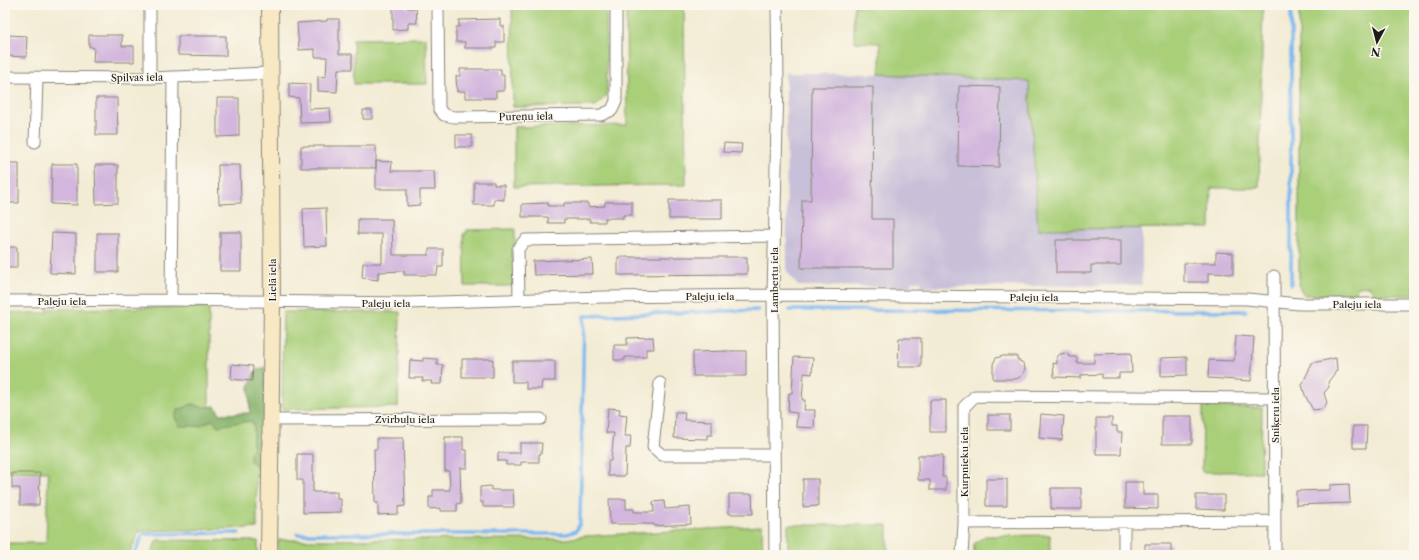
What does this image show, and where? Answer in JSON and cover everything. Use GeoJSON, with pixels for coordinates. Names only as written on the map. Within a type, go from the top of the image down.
{"type":"FeatureCollection","features":[{"type":"Feature","properties":{"kind":"street"},"geometry":{"type":"LineString","coordinates":[[150,5],[150,78]]}},
{"type":"Feature","properties":{"kind":"street","name":"Lielā iela"},"geometry":{"type":"LineString","coordinates":[[269,555],[272,301],[270,5]]}},
{"type":"Feature","properties":{"kind":"street","name":"Pureņu iela"},"geometry":{"type":"LineString","coordinates":[[438,5],[439,109],[444,115],[454,117],[601,115],[612,110],[616,101],[616,5]]}},
{"type":"Feature","properties":{"kind":"street","name":"Lambertu iela"},"geometry":{"type":"LineString","coordinates":[[775,555],[773,296],[778,81],[777,5]]}},
{"type":"Feature","properties":{"kind":"street","name":"Spilvas iela"},"geometry":{"type":"LineString","coordinates":[[5,77],[150,78],[270,73]]}},
{"type":"Feature","properties":{"kind":"street"},"geometry":{"type":"LineString","coordinates":[[171,300],[173,77]]}},
{"type":"Feature","properties":{"kind":"street"},"geometry":{"type":"LineString","coordinates":[[35,142],[36,78]]}},
{"type":"Feature","properties":{"kind":"street"},"geometry":{"type":"LineString","coordinates":[[519,299],[518,249],[525,240],[774,236]]}},
{"type":"Feature","properties":{"kind":"street","name":"Sniķeru iela"},"geometry":{"type":"LineString","coordinates":[[1274,276],[1275,555]]}},
{"type":"Feature","properties":{"kind":"street","name":"Paleju iela"},"geometry":{"type":"LineString","coordinates":[[5,301],[171,300],[407,303],[604,297],[773,296],[1247,299],[1299,304],[1414,304]]}},
{"type":"Feature","properties":{"kind":"street"},"geometry":{"type":"LineString","coordinates":[[660,383],[653,447],[662,455],[774,455]]}},
{"type":"Feature","properties":{"kind":"street","name":"Kurpnieku iela"},"geometry":{"type":"LineString","coordinates":[[962,555],[964,523],[964,406],[975,396],[1275,398]]}},
{"type":"Feature","properties":{"kind":"street","name":"Zvirbuļu iela"},"geometry":{"type":"LineString","coordinates":[[270,420],[541,418]]}},
{"type":"Feature","properties":{"kind":"street"},"geometry":{"type":"LineString","coordinates":[[964,523],[1275,522]]}},
{"type":"Feature","properties":{"kind":"street"},"geometry":{"type":"LineString","coordinates":[[1124,523],[1124,555]]}},
{"type":"Feature","properties":{"kind":"shaded area"},"geometry":{"type":"Polygon","coordinates":[[[786,73],[880,74],[1029,81],[1038,229],[1142,228],[1142,285],[921,287],[921,281],[912,281],[911,287],[798,286],[787,271],[786,73]]]}},
{"type":"Feature","properties":{"kind":"green space"},"geometry":{"type":"Polygon","coordinates":[[[512,5],[606,5],[607,95],[596,106],[513,107],[512,5]]]}},
{"type":"Feature","properties":{"kind":"green space"},"geometry":{"type":"Polygon","coordinates":[[[626,5],[684,5],[686,185],[514,187],[514,127],[627,125],[626,5]]]}},
{"type":"Feature","properties":{"kind":"green space"},"geometry":{"type":"Polygon","coordinates":[[[854,5],[1263,5],[1259,188],[1211,188],[1210,228],[1038,229],[1029,81],[880,74],[880,43],[854,42],[854,5]]]}},
{"type":"Feature","properties":{"kind":"green space"},"geometry":{"type":"Polygon","coordinates":[[[1299,5],[1414,5],[1414,295],[1375,295],[1369,286],[1358,287],[1353,295],[1304,295],[1299,287],[1299,5]]]}},
{"type":"Feature","properties":{"kind":"green space"},"geometry":{"type":"Polygon","coordinates":[[[426,38],[427,84],[354,84],[353,39],[426,38]]]}},
{"type":"Feature","properties":{"kind":"green space"},"geometry":{"type":"Polygon","coordinates":[[[515,229],[515,286],[465,286],[464,233],[467,233],[467,230],[515,229]]]}},
{"type":"Feature","properties":{"kind":"green space"},"geometry":{"type":"Polygon","coordinates":[[[209,307],[209,419],[256,420],[257,528],[139,531],[129,555],[5,555],[5,543],[46,543],[48,472],[5,471],[5,312],[47,313],[47,309],[209,307]]]}},
{"type":"Feature","properties":{"kind":"green space"},"geometry":{"type":"Polygon","coordinates":[[[283,312],[400,312],[398,407],[282,409],[283,312]]]}},
{"type":"Feature","properties":{"kind":"green space"},"geometry":{"type":"Polygon","coordinates":[[[265,367],[264,463],[257,465],[250,461],[250,455],[254,447],[254,428],[252,421],[218,426],[212,420],[200,426],[179,426],[175,417],[177,411],[192,404],[202,407],[215,406],[220,414],[250,413],[249,387],[255,371],[265,367]]]}},
{"type":"Feature","properties":{"kind":"green space"},"geometry":{"type":"Polygon","coordinates":[[[1203,406],[1262,408],[1261,472],[1202,472],[1203,406]]]}},
{"type":"Feature","properties":{"kind":"green space"},"geometry":{"type":"Polygon","coordinates":[[[788,525],[888,525],[888,555],[788,555],[788,525]]]}},
{"type":"Feature","properties":{"kind":"green space"},"geometry":{"type":"Polygon","coordinates":[[[762,526],[763,555],[278,555],[278,540],[566,539],[585,536],[762,526]]]}},
{"type":"Feature","properties":{"kind":"green space"},"geometry":{"type":"Polygon","coordinates":[[[1050,535],[1050,555],[974,555],[974,544],[985,536],[1050,535]]]}},
{"type":"Feature","properties":{"kind":"green space"},"geometry":{"type":"Polygon","coordinates":[[[157,540],[258,541],[258,555],[150,555],[157,540]]]}},
{"type":"Feature","properties":{"kind":"building"},"geometry":{"type":"Polygon","coordinates":[[[393,5],[407,5],[407,8],[416,8],[417,23],[408,23],[408,29],[393,30],[393,5]]]}},
{"type":"Feature","properties":{"kind":"building"},"geometry":{"type":"Polygon","coordinates":[[[327,19],[339,19],[339,54],[352,54],[352,69],[338,69],[337,92],[318,91],[318,76],[326,77],[327,57],[315,57],[315,49],[299,50],[297,23],[327,21],[327,19]]]}},
{"type":"Feature","properties":{"kind":"building"},"geometry":{"type":"Polygon","coordinates":[[[500,19],[500,26],[504,26],[504,42],[496,42],[496,48],[465,48],[465,42],[456,42],[456,27],[459,27],[459,20],[500,19]]]}},
{"type":"Feature","properties":{"kind":"building"},"geometry":{"type":"Polygon","coordinates":[[[7,35],[27,36],[26,57],[7,56],[7,35]]]}},
{"type":"Feature","properties":{"kind":"building"},"geometry":{"type":"Polygon","coordinates":[[[89,35],[122,35],[122,46],[134,46],[134,62],[93,62],[94,48],[89,46],[89,35]]]}},
{"type":"Feature","properties":{"kind":"building"},"geometry":{"type":"Polygon","coordinates":[[[178,36],[226,36],[226,56],[178,55],[178,36]]]}},
{"type":"Feature","properties":{"kind":"building"},"geometry":{"type":"Polygon","coordinates":[[[460,69],[501,69],[501,75],[504,75],[504,91],[496,91],[496,98],[465,98],[465,91],[457,92],[456,76],[460,76],[460,69]]]}},
{"type":"Feature","properties":{"kind":"building"},"geometry":{"type":"Polygon","coordinates":[[[289,83],[310,84],[309,109],[330,108],[331,122],[300,123],[299,98],[289,97],[289,83]]]}},
{"type":"Feature","properties":{"kind":"building"},"geometry":{"type":"Polygon","coordinates":[[[959,86],[1000,87],[999,167],[958,166],[959,86]]]}},
{"type":"Feature","properties":{"kind":"building"},"geometry":{"type":"Polygon","coordinates":[[[812,87],[873,87],[872,219],[893,219],[893,268],[801,268],[802,200],[811,200],[812,87]]]}},
{"type":"Feature","properties":{"kind":"building"},"geometry":{"type":"Polygon","coordinates":[[[96,98],[117,98],[118,135],[96,135],[96,98]]]}},
{"type":"Feature","properties":{"kind":"building"},"geometry":{"type":"Polygon","coordinates":[[[217,98],[239,98],[239,136],[217,137],[217,98]]]}},
{"type":"Feature","properties":{"kind":"building"},"geometry":{"type":"Polygon","coordinates":[[[363,110],[372,110],[372,119],[363,119],[363,110]]]}},
{"type":"Feature","properties":{"kind":"building"},"geometry":{"type":"Polygon","coordinates":[[[456,135],[472,135],[472,147],[456,147],[456,135]]]}},
{"type":"Feature","properties":{"kind":"building"},"geometry":{"type":"Polygon","coordinates":[[[724,143],[742,144],[741,153],[723,152],[724,143]]]}},
{"type":"Feature","properties":{"kind":"building"},"geometry":{"type":"Polygon","coordinates":[[[301,146],[376,146],[376,168],[301,168],[301,146]]]}},
{"type":"Feature","properties":{"kind":"building"},"geometry":{"type":"Polygon","coordinates":[[[376,161],[392,162],[391,171],[434,171],[435,190],[420,190],[420,205],[407,206],[407,189],[376,189],[376,161]]]}},
{"type":"Feature","properties":{"kind":"building"},"geometry":{"type":"Polygon","coordinates":[[[5,163],[19,163],[19,203],[5,203],[5,163]]]}},
{"type":"Feature","properties":{"kind":"building"},"geometry":{"type":"Polygon","coordinates":[[[52,164],[77,164],[77,205],[51,204],[52,164]]]}},
{"type":"Feature","properties":{"kind":"building"},"geometry":{"type":"Polygon","coordinates":[[[95,165],[118,165],[118,203],[96,204],[95,165]]]}},
{"type":"Feature","properties":{"kind":"building"},"geometry":{"type":"Polygon","coordinates":[[[218,165],[240,165],[241,203],[219,204],[218,165]]]}},
{"type":"Feature","properties":{"kind":"building"},"geometry":{"type":"Polygon","coordinates":[[[474,182],[494,182],[494,185],[504,185],[504,200],[494,199],[494,205],[474,205],[474,182]]]}},
{"type":"Feature","properties":{"kind":"building"},"geometry":{"type":"Polygon","coordinates":[[[669,200],[722,200],[722,219],[669,219],[669,200]]]}},
{"type":"Feature","properties":{"kind":"building"},"geometry":{"type":"Polygon","coordinates":[[[605,202],[632,202],[632,215],[623,215],[623,218],[605,218],[605,222],[590,222],[590,219],[564,219],[564,223],[548,223],[548,217],[522,217],[522,204],[548,203],[548,206],[564,206],[564,203],[588,203],[588,207],[605,206],[605,202]]]}},
{"type":"Feature","properties":{"kind":"building"},"geometry":{"type":"Polygon","coordinates":[[[326,208],[327,246],[304,247],[303,209],[326,208]]]}},
{"type":"Feature","properties":{"kind":"building"},"geometry":{"type":"Polygon","coordinates":[[[358,219],[392,219],[393,255],[429,255],[429,249],[443,249],[443,267],[438,267],[437,275],[404,275],[404,271],[378,272],[378,280],[362,278],[363,263],[382,263],[382,234],[358,234],[358,219]]]}},
{"type":"Feature","properties":{"kind":"building"},"geometry":{"type":"Polygon","coordinates":[[[220,232],[241,232],[241,271],[220,271],[220,232]]]}},
{"type":"Feature","properties":{"kind":"building"},"geometry":{"type":"Polygon","coordinates":[[[52,233],[76,234],[76,274],[50,273],[52,233]]]}},
{"type":"Feature","properties":{"kind":"building"},"geometry":{"type":"Polygon","coordinates":[[[97,233],[118,233],[118,272],[97,272],[97,233]]]}},
{"type":"Feature","properties":{"kind":"building"},"geometry":{"type":"Polygon","coordinates":[[[1056,240],[1121,240],[1121,265],[1091,265],[1091,273],[1056,273],[1056,240]]]}},
{"type":"Feature","properties":{"kind":"building"},"geometry":{"type":"Polygon","coordinates":[[[5,247],[17,247],[17,268],[5,268],[5,247]]]}},
{"type":"Feature","properties":{"kind":"building"},"geometry":{"type":"Polygon","coordinates":[[[1216,252],[1233,253],[1233,274],[1208,273],[1208,282],[1184,282],[1184,263],[1216,263],[1216,252]]]}},
{"type":"Feature","properties":{"kind":"building"},"geometry":{"type":"Polygon","coordinates":[[[618,257],[747,257],[747,274],[618,275],[618,257]]]}},
{"type":"Feature","properties":{"kind":"building"},"geometry":{"type":"Polygon","coordinates":[[[592,259],[593,274],[534,275],[533,261],[592,259]]]}},
{"type":"Feature","properties":{"kind":"building"},"geometry":{"type":"Polygon","coordinates":[[[1236,336],[1254,337],[1251,381],[1208,378],[1209,360],[1234,361],[1236,336]]]}},
{"type":"Feature","properties":{"kind":"building"},"geometry":{"type":"Polygon","coordinates":[[[653,337],[654,349],[646,349],[646,357],[625,357],[625,360],[614,360],[614,345],[627,345],[627,338],[653,337]]]}},
{"type":"Feature","properties":{"kind":"building"},"geometry":{"type":"Polygon","coordinates":[[[899,338],[921,338],[921,367],[898,367],[899,338]]]}},
{"type":"Feature","properties":{"kind":"building"},"geometry":{"type":"Polygon","coordinates":[[[746,351],[746,376],[693,376],[693,352],[746,351]]]}},
{"type":"Feature","properties":{"kind":"building"},"geometry":{"type":"Polygon","coordinates":[[[1067,353],[1070,357],[1077,357],[1077,363],[1094,363],[1094,354],[1131,353],[1132,373],[1119,373],[1119,378],[1102,378],[1102,374],[1081,375],[1081,378],[1054,377],[1053,363],[1057,364],[1057,357],[1060,354],[1067,353]]]}},
{"type":"Feature","properties":{"kind":"building"},"geometry":{"type":"Polygon","coordinates":[[[1003,356],[1017,356],[1017,359],[1024,364],[1025,369],[1022,376],[1016,379],[993,379],[993,364],[996,358],[1003,356]]]}},
{"type":"Feature","properties":{"kind":"building"},"geometry":{"type":"Polygon","coordinates":[[[794,357],[813,358],[812,374],[804,373],[802,400],[805,400],[804,410],[815,410],[814,428],[796,427],[797,413],[788,412],[789,393],[792,393],[794,357]]]}},
{"type":"Feature","properties":{"kind":"building"},"geometry":{"type":"Polygon","coordinates":[[[1187,357],[1187,375],[1161,376],[1161,358],[1187,357]]]}},
{"type":"Feature","properties":{"kind":"building"},"geometry":{"type":"Polygon","coordinates":[[[423,358],[437,359],[437,365],[443,365],[442,384],[431,384],[432,381],[422,381],[423,378],[409,378],[410,360],[423,361],[423,358]]]}},
{"type":"Feature","properties":{"kind":"building"},"geometry":{"type":"Polygon","coordinates":[[[1336,358],[1337,370],[1328,382],[1329,387],[1324,393],[1327,403],[1322,409],[1313,410],[1305,395],[1302,385],[1312,363],[1336,358]]]}},
{"type":"Feature","properties":{"kind":"building"},"geometry":{"type":"Polygon","coordinates":[[[462,359],[493,359],[493,377],[462,377],[462,359]]]}},
{"type":"Feature","properties":{"kind":"building"},"geometry":{"type":"Polygon","coordinates":[[[512,361],[555,361],[555,381],[542,381],[541,389],[526,389],[526,382],[512,382],[512,361]]]}},
{"type":"Feature","properties":{"kind":"building"},"geometry":{"type":"Polygon","coordinates":[[[232,364],[253,366],[252,381],[231,379],[232,364]]]}},
{"type":"Feature","properties":{"kind":"building"},"geometry":{"type":"Polygon","coordinates":[[[930,400],[946,400],[946,432],[930,432],[930,400]]]}},
{"type":"Feature","properties":{"kind":"building"},"geometry":{"type":"Polygon","coordinates":[[[608,408],[620,409],[619,414],[627,415],[625,436],[631,436],[630,448],[626,448],[625,476],[608,476],[608,461],[611,461],[614,433],[606,433],[608,408]]]}},
{"type":"Feature","properties":{"kind":"building"},"geometry":{"type":"Polygon","coordinates":[[[675,412],[685,412],[684,420],[712,421],[712,435],[707,435],[707,439],[674,438],[675,412]]]}},
{"type":"Feature","properties":{"kind":"building"},"geometry":{"type":"Polygon","coordinates":[[[1041,414],[1064,416],[1062,440],[1039,438],[1041,414]]]}},
{"type":"Feature","properties":{"kind":"building"},"geometry":{"type":"Polygon","coordinates":[[[988,415],[1010,415],[1010,430],[988,430],[988,415]]]}},
{"type":"Feature","properties":{"kind":"building"},"geometry":{"type":"Polygon","coordinates":[[[1162,416],[1192,416],[1192,444],[1162,444],[1162,416]]]}},
{"type":"Feature","properties":{"kind":"building"},"geometry":{"type":"Polygon","coordinates":[[[1096,418],[1112,418],[1112,426],[1117,426],[1117,432],[1122,432],[1121,454],[1096,454],[1096,418]]]}},
{"type":"Feature","properties":{"kind":"building"},"geometry":{"type":"Polygon","coordinates":[[[1353,426],[1367,426],[1366,448],[1353,448],[1353,426]]]}},
{"type":"Feature","properties":{"kind":"building"},"geometry":{"type":"Polygon","coordinates":[[[445,437],[463,437],[463,450],[467,450],[467,468],[460,468],[461,503],[457,504],[457,511],[441,511],[441,508],[429,509],[429,497],[433,497],[433,490],[450,490],[449,471],[445,471],[445,437]]]}},
{"type":"Feature","properties":{"kind":"building"},"geometry":{"type":"Polygon","coordinates":[[[377,438],[403,438],[405,506],[398,507],[398,514],[378,515],[378,503],[375,503],[374,449],[377,449],[377,438]]]}},
{"type":"Feature","properties":{"kind":"building"},"geometry":{"type":"Polygon","coordinates":[[[520,443],[542,443],[541,454],[539,454],[539,462],[521,462],[521,465],[506,465],[506,461],[498,461],[498,453],[520,453],[520,443]]]}},
{"type":"Feature","properties":{"kind":"building"},"geometry":{"type":"Polygon","coordinates":[[[297,454],[313,454],[313,492],[337,492],[337,499],[341,499],[341,512],[303,513],[303,480],[297,480],[297,454]]]}},
{"type":"Feature","properties":{"kind":"building"},"geometry":{"type":"Polygon","coordinates":[[[918,455],[943,455],[942,477],[946,477],[946,490],[930,490],[930,480],[918,480],[918,455]]]}},
{"type":"Feature","properties":{"kind":"building"},"geometry":{"type":"Polygon","coordinates":[[[12,473],[40,473],[39,505],[20,505],[20,488],[12,488],[12,473]]]}},
{"type":"Feature","properties":{"kind":"building"},"geometry":{"type":"Polygon","coordinates":[[[803,479],[818,479],[818,506],[803,507],[803,479]]]}},
{"type":"Feature","properties":{"kind":"building"},"geometry":{"type":"Polygon","coordinates":[[[986,479],[1007,479],[1007,506],[986,506],[986,479]]]}},
{"type":"Feature","properties":{"kind":"building"},"geometry":{"type":"Polygon","coordinates":[[[1125,482],[1143,482],[1143,495],[1158,495],[1158,509],[1125,508],[1125,482]]]}},
{"type":"Feature","properties":{"kind":"building"},"geometry":{"type":"Polygon","coordinates":[[[1349,484],[1350,503],[1296,505],[1296,491],[1330,490],[1330,485],[1349,484]]]}},
{"type":"Feature","properties":{"kind":"building"},"geometry":{"type":"Polygon","coordinates":[[[491,486],[491,490],[513,490],[514,507],[483,507],[483,502],[480,502],[480,487],[491,486]]]}},
{"type":"Feature","properties":{"kind":"building"},"geometry":{"type":"Polygon","coordinates":[[[1051,488],[1081,488],[1081,509],[1051,509],[1051,488]]]}},
{"type":"Feature","properties":{"kind":"building"},"geometry":{"type":"Polygon","coordinates":[[[729,494],[752,494],[753,514],[729,514],[729,494]]]}},
{"type":"Feature","properties":{"kind":"building"},"geometry":{"type":"Polygon","coordinates":[[[1196,495],[1224,495],[1224,510],[1196,509],[1196,495]]]}},
{"type":"Feature","properties":{"kind":"building"},"geometry":{"type":"Polygon","coordinates":[[[609,499],[626,499],[626,509],[634,509],[634,512],[654,512],[653,502],[664,501],[665,509],[690,507],[691,524],[654,526],[654,524],[610,524],[609,499]]]}},
{"type":"Feature","properties":{"kind":"building"},"geometry":{"type":"Polygon","coordinates":[[[1145,544],[1171,544],[1171,555],[1145,555],[1145,544]]]}},
{"type":"Feature","properties":{"kind":"waterway"},"geometry":{"type":"LineString","coordinates":[[1291,5],[1291,284]]}},
{"type":"Feature","properties":{"kind":"waterway"},"geometry":{"type":"LineString","coordinates":[[297,534],[567,534],[576,531],[580,523],[584,316],[758,310]]}},
{"type":"Feature","properties":{"kind":"waterway"},"geometry":{"type":"LineString","coordinates":[[790,310],[1246,311]]}},
{"type":"Feature","properties":{"kind":"waterway"},"geometry":{"type":"LineString","coordinates":[[134,555],[143,534],[239,533]]}}]}
